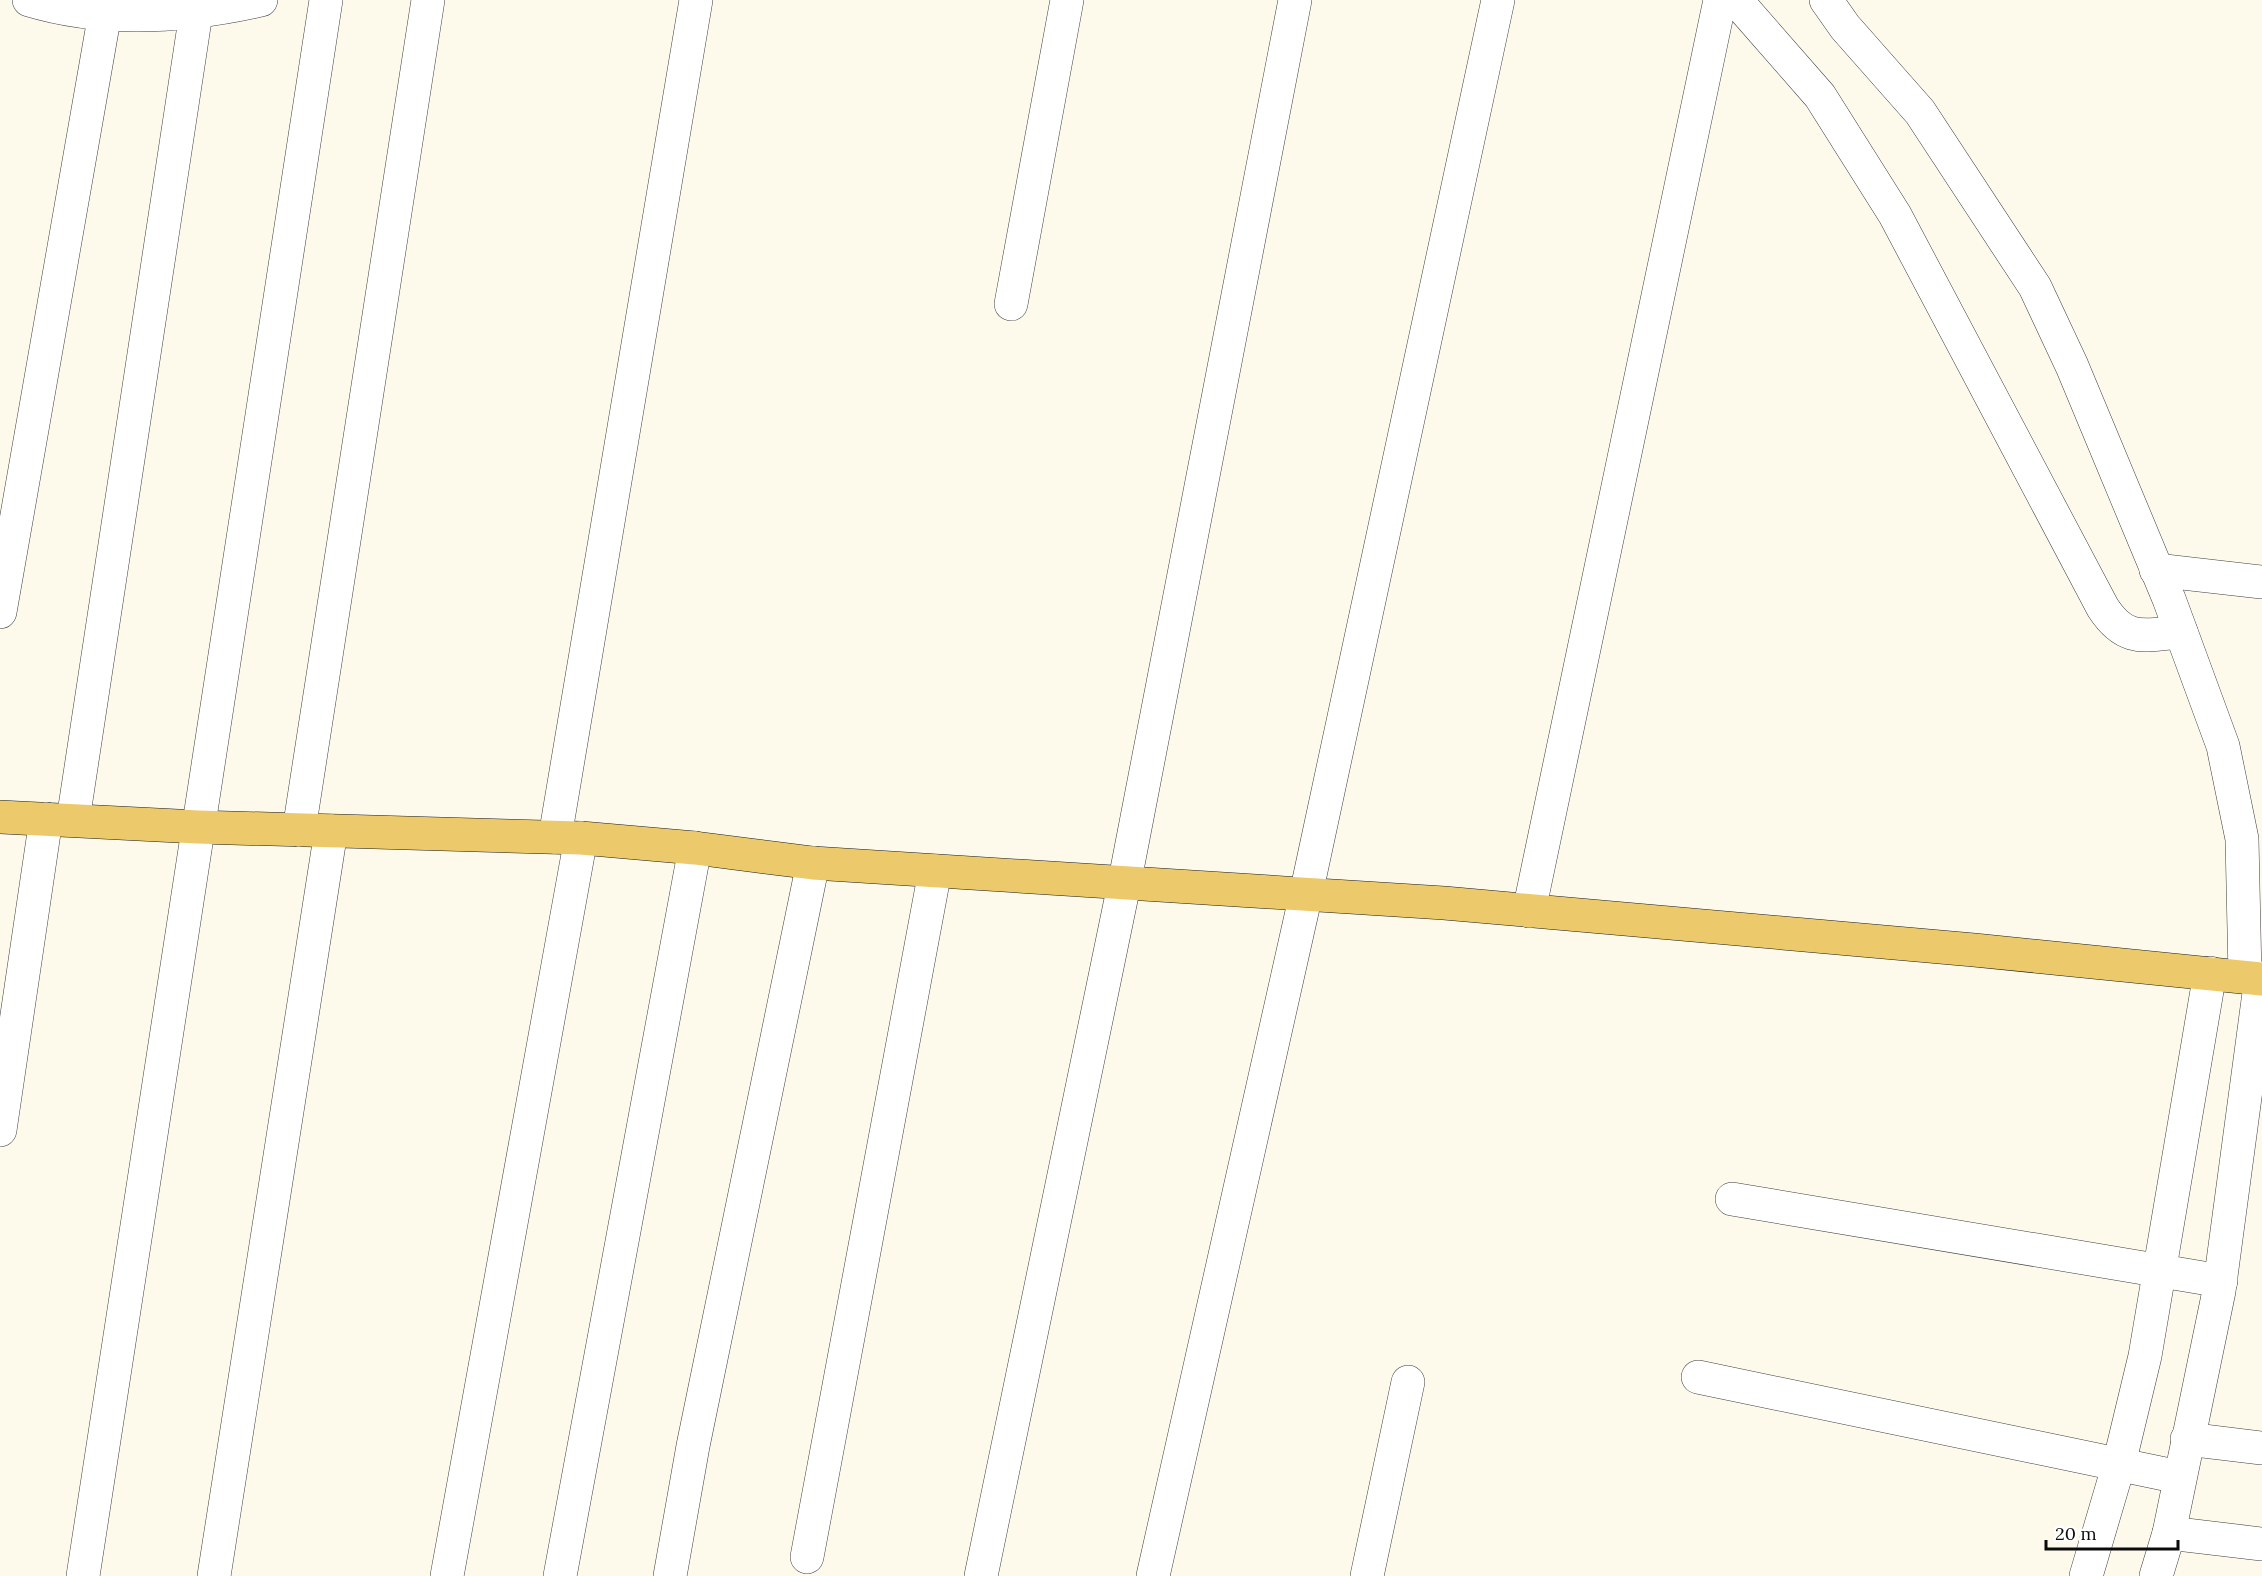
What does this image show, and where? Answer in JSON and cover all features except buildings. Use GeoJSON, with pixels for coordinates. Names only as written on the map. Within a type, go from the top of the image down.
{"type":"FeatureCollection","features":[{"type":"Feature","properties":{"kind":"main road"},"geometry":{"type":"LineString","coordinates":[[0,817],[198,827],[568,838],[695,848],[813,863],[1529,910],[2256,978]]}},
{"type":"Feature","properties":{"kind":"street"},"geometry":{"type":"LineString","coordinates":[[29,0],[105,14],[166,16],[196,13],[261,0]]}},
{"type":"Feature","properties":{"kind":"street"},"geometry":{"type":"LineString","coordinates":[[83,1576],[326,0]]}},
{"type":"Feature","properties":{"kind":"street"},"geometry":{"type":"LineString","coordinates":[[298,830],[428,0]]}},
{"type":"Feature","properties":{"kind":"street"},"geometry":{"type":"LineString","coordinates":[[447,1576],[568,838],[696,0]]}},
{"type":"Feature","properties":{"kind":"street"},"geometry":{"type":"LineString","coordinates":[[1011,304],[1067,0]]}},
{"type":"Feature","properties":{"kind":"street"},"geometry":{"type":"LineString","coordinates":[[981,1576],[1124,885],[1295,0]]}},
{"type":"Feature","properties":{"kind":"street"},"geometry":{"type":"LineString","coordinates":[[1153,1576],[1306,894],[1498,0]]}},
{"type":"Feature","properties":{"kind":"street"},"geometry":{"type":"LineString","coordinates":[[1529,910],[1720,0]]}},
{"type":"Feature","properties":{"kind":"street"},"geometry":{"type":"LineString","coordinates":[[1736,0],[1820,96],[1895,215],[2114,624],[2138,635],[2181,632]]}},
{"type":"Feature","properties":{"kind":"street"},"geometry":{"type":"LineString","coordinates":[[1826,0],[1845,27],[1920,112],[2035,287],[2072,366],[2181,632],[2223,746],[2252,842],[2256,978],[2221,1281],[2169,1533],[2156,1576]]}},
{"type":"Feature","properties":{"kind":"street"},"geometry":{"type":"LineString","coordinates":[[0,1130],[59,820],[196,13]]}},
{"type":"Feature","properties":{"kind":"street"},"geometry":{"type":"LineString","coordinates":[[0,612],[105,14]]}},
{"type":"Feature","properties":{"kind":"street"},"geometry":{"type":"LineString","coordinates":[[2156,570],[2262,582]]}},
{"type":"Feature","properties":{"kind":"street"},"geometry":{"type":"LineString","coordinates":[[214,1576],[331,831]]}},
{"type":"Feature","properties":{"kind":"street"},"geometry":{"type":"LineString","coordinates":[[560,1576],[695,848]]}},
{"type":"Feature","properties":{"kind":"street"},"geometry":{"type":"LineString","coordinates":[[670,1576],[693,1446],[813,863]]}},
{"type":"Feature","properties":{"kind":"street"},"geometry":{"type":"LineString","coordinates":[[807,1557],[935,871]]}},
{"type":"Feature","properties":{"kind":"street"},"geometry":{"type":"LineString","coordinates":[[2086,1576],[2119,1464],[2145,1356],[2210,973]]}},
{"type":"Feature","properties":{"kind":"street"},"geometry":{"type":"LineString","coordinates":[[1732,1199],[2221,1281]]}},
{"type":"Feature","properties":{"kind":"street"},"geometry":{"type":"LineString","coordinates":[[1698,1377],[2180,1477]]}},
{"type":"Feature","properties":{"kind":"street"},"geometry":{"type":"LineString","coordinates":[[1367,1576],[1408,1382]]}},
{"type":"Feature","properties":{"kind":"street"},"geometry":{"type":"LineString","coordinates":[[2187,1439],[2262,1448]]}},
{"type":"Feature","properties":{"kind":"street"},"geometry":{"type":"LineString","coordinates":[[2169,1533],[2262,1544]]}}]}
